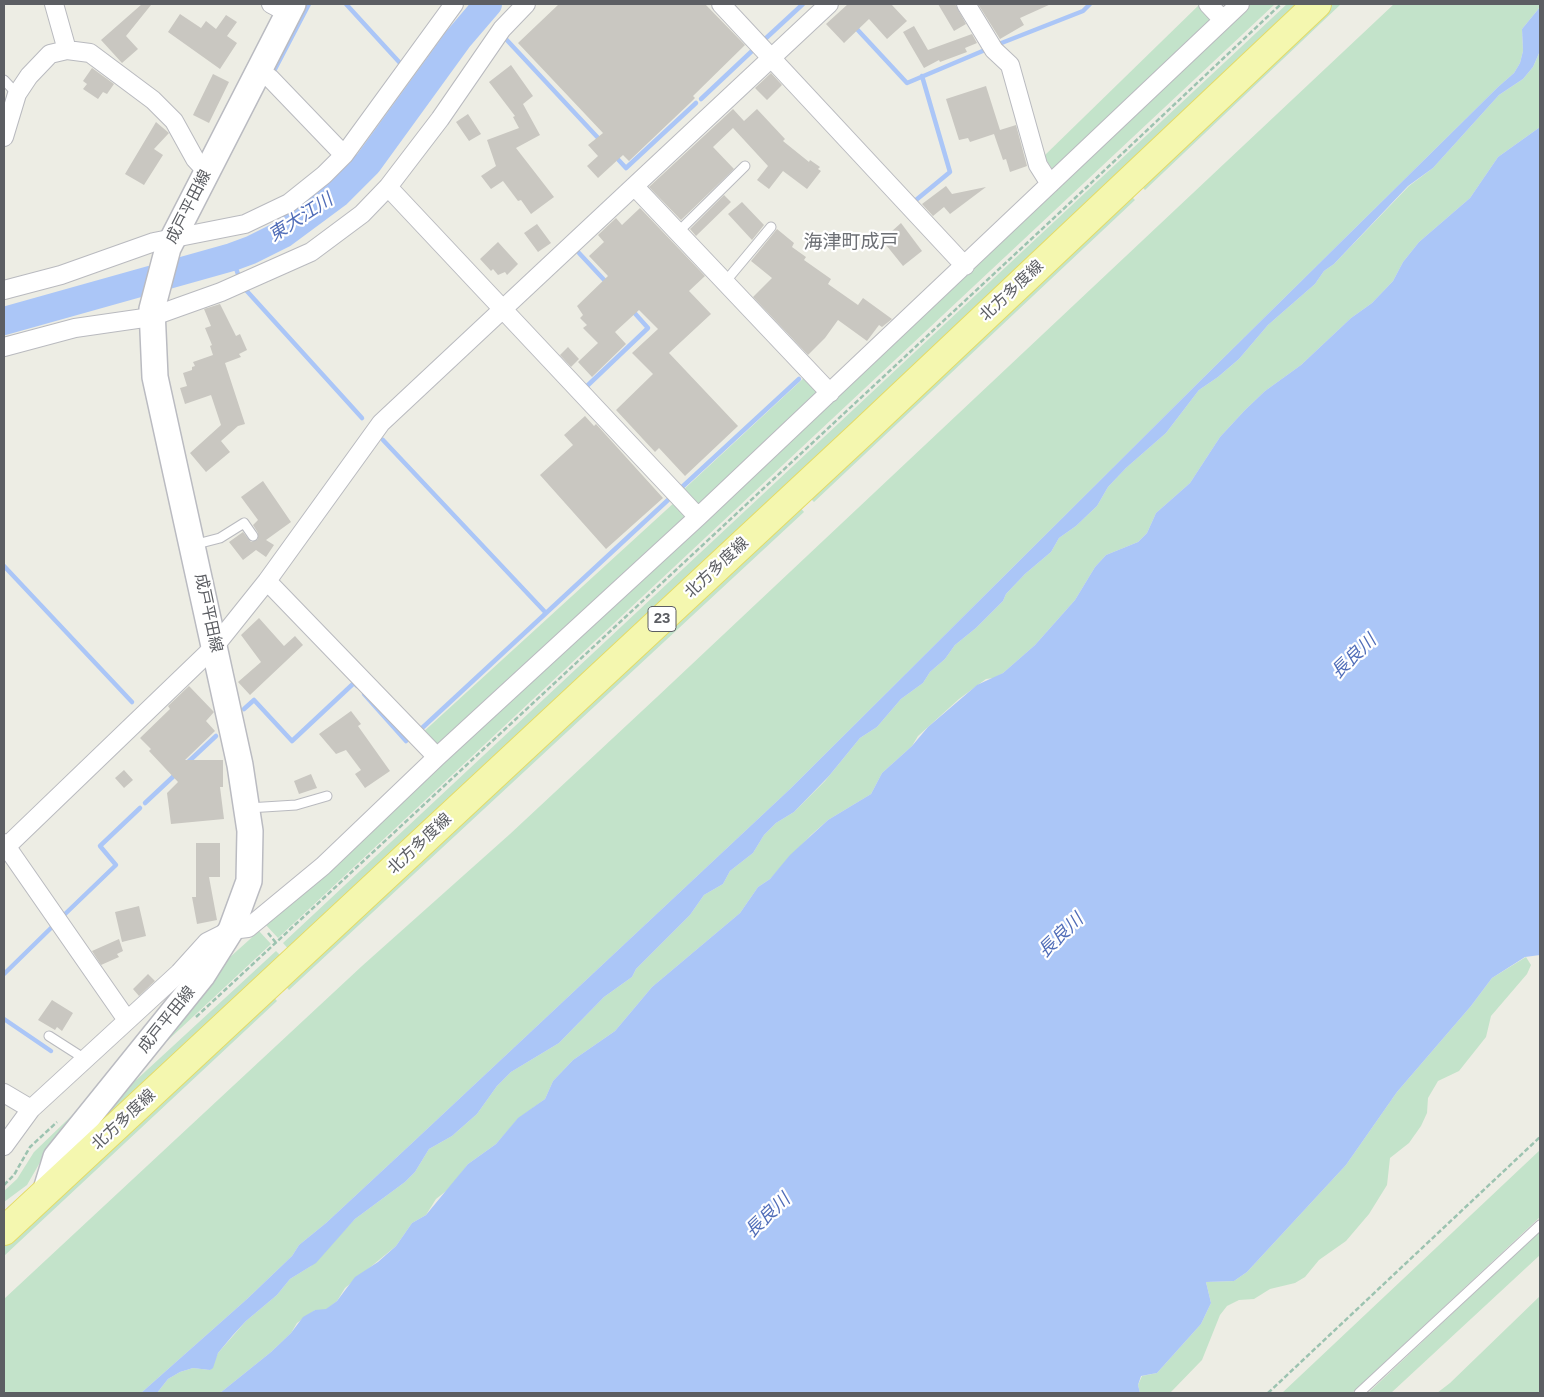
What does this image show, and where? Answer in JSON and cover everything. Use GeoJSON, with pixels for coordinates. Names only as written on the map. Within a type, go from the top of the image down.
{"type":"FeatureCollection","features":[{"type":"Feature","properties":{"kind":"main road","name":"北方多度線"},"geometry":{"type":"LineString","coordinates":[[4,1231],[45,1193],[285,953],[863,432],[1317,4]]}},
{"type":"Feature","properties":{"kind":"main road","name":"成戸平田線"},"geometry":{"type":"LineString","coordinates":[[45,1193],[56,1157],[202,976],[230,930],[249,881],[250,831],[248,808],[215,646],[155,377],[151,313],[170,243],[259,71],[284,7]]}},
{"type":"Feature","properties":{"kind":"street"},"geometry":{"type":"LineString","coordinates":[[54,4],[67,50]]}},
{"type":"Feature","properties":{"kind":"street"},"geometry":{"type":"LineString","coordinates":[[4,290],[61,275],[154,242],[170,243],[246,224],[289,203],[324,175],[344,155],[454,4]]}},
{"type":"Feature","properties":{"kind":"street"},"geometry":{"type":"LineString","coordinates":[[4,347],[75,328],[151,313],[221,292],[311,252],[362,214],[388,187],[440,119],[502,30],[526,4]]}},
{"type":"Feature","properties":{"kind":"street"},"geometry":{"type":"LineString","coordinates":[[721,4],[773,57],[965,266]]}},
{"type":"Feature","properties":{"kind":"street"},"geometry":{"type":"LineString","coordinates":[[127,1020],[5,846],[215,646],[267,581],[381,423],[636,187],[829,4]]}},
{"type":"Feature","properties":{"kind":"street"},"geometry":{"type":"LineString","coordinates":[[966,4],[994,50],[1010,65],[1038,165],[1050,184]]}},
{"type":"Feature","properties":{"kind":"street"},"geometry":{"type":"LineString","coordinates":[[1208,4],[1223,20]]}},
{"type":"Feature","properties":{"kind":"street"},"geometry":{"type":"LineString","coordinates":[[4,1146],[31,1109],[179,973],[207,942],[230,930],[248,928],[323,866],[437,757],[830,393],[1240,4]]}},
{"type":"Feature","properties":{"kind":"street"},"geometry":{"type":"LineString","coordinates":[[4,137],[18,94],[29,76],[50,54],[67,50],[90,53],[153,100],[174,121],[195,159],[207,172]]}},
{"type":"Feature","properties":{"kind":"street"},"geometry":{"type":"LineString","coordinates":[[259,71],[270,78],[344,155]]}},
{"type":"Feature","properties":{"kind":"street"},"geometry":{"type":"LineString","coordinates":[[388,187],[698,517]]}},
{"type":"Feature","properties":{"kind":"street"},"geometry":{"type":"LineString","coordinates":[[636,187],[830,393]]}},
{"type":"Feature","properties":{"kind":"street"},"geometry":{"type":"LineString","coordinates":[[267,581],[437,757]]}},
{"type":"Feature","properties":{"kind":"street"},"geometry":{"type":"LineString","coordinates":[[4,1093],[31,1109]]}},
{"type":"Feature","properties":{"kind":"street"},"geometry":{"type":"LineString","coordinates":[[4,1212],[32,1193],[45,1193]]}},
{"type":"Feature","properties":{"kind":"lane"},"geometry":{"type":"LineString","coordinates":[[4,80],[18,94]]}},
{"type":"Feature","properties":{"kind":"lane"},"geometry":{"type":"LineString","coordinates":[[678,232],[745,166]]}},
{"type":"Feature","properties":{"kind":"lane"},"geometry":{"type":"LineString","coordinates":[[725,282],[771,227]]}},
{"type":"Feature","properties":{"kind":"lane"},"geometry":{"type":"LineString","coordinates":[[193,545],[220,538],[244,523],[253,536]]}},
{"type":"Feature","properties":{"kind":"lane"},"geometry":{"type":"LineString","coordinates":[[248,808],[296,805],[327,796]]}},
{"type":"Feature","properties":{"kind":"lane"},"geometry":{"type":"LineString","coordinates":[[49,1036],[84,1059]]}},
{"type":"Feature","properties":{"kind":"lane"},"geometry":{"type":"LineString","coordinates":[[1359,1393],[1540,1224]]}},
{"type":"Feature","properties":{"kind":"path"},"geometry":{"type":"LineString","coordinates":[[193,1021],[285,953],[1056,216],[1281,4]]}},
{"type":"Feature","properties":{"kind":"path"},"geometry":{"type":"LineString","coordinates":[[257,920],[285,953]]}},
{"type":"Feature","properties":{"kind":"path"},"geometry":{"type":"LineString","coordinates":[[4,1185],[14,1175],[30,1147],[58,1120]]}},
{"type":"Feature","properties":{"kind":"path"},"geometry":{"type":"LineString","coordinates":[[1268,1393],[1540,1137]]}},
{"type":"Feature","properties":{"kind":"green space"},"geometry":{"type":"Polygon","coordinates":[[[1200,4],[1212,17],[1211,24],[1058,168],[1052,169],[1044,156],[1200,4]]]}},
{"type":"Feature","properties":{"kind":"green space"},"geometry":{"type":"Polygon","coordinates":[[[1250,4],[1275,4],[278,938],[265,924],[833,399],[1250,4]]]}},
{"type":"Feature","properties":{"kind":"green space"},"geometry":{"type":"Polygon","coordinates":[[[1287,4],[1303,4],[291,952],[283,943],[1287,4]]]}},
{"type":"Feature","properties":{"kind":"green space"},"geometry":{"type":"Polygon","coordinates":[[[1327,4],[1341,4],[1145,190],[1138,183],[1327,4]]]}},
{"type":"Feature","properties":{"kind":"green space"},"geometry":{"type":"Polygon","coordinates":[[[1394,4],[1540,4],[1540,7],[1522,29],[1523,51],[1520,63],[1514,73],[1204,377],[790,789],[326,1223],[299,1245],[292,1256],[247,1299],[141,1393],[4,1393],[4,1299],[362,966],[510,834],[1394,4]]]}},
{"type":"Feature","properties":{"kind":"green space"},"geometry":{"type":"Polygon","coordinates":[[[1540,51],[1540,127],[1498,157],[1470,198],[1419,242],[1403,262],[1393,281],[1372,303],[1351,318],[1301,365],[1265,391],[1245,410],[1220,437],[1190,483],[1156,513],[1147,533],[1138,542],[1106,555],[1095,567],[1075,600],[1035,645],[1003,673],[994,678],[986,679],[959,699],[918,736],[912,746],[882,773],[871,794],[828,820],[811,835],[770,879],[758,887],[740,913],[652,987],[615,1031],[573,1060],[553,1081],[545,1099],[518,1119],[496,1144],[468,1164],[450,1188],[436,1199],[426,1215],[412,1223],[396,1246],[345,1288],[337,1301],[326,1310],[315,1310],[297,1323],[291,1333],[271,1352],[220,1393],[157,1393],[168,1379],[180,1372],[193,1368],[210,1370],[218,1353],[246,1321],[277,1295],[290,1279],[311,1266],[355,1219],[405,1182],[415,1172],[429,1149],[452,1136],[477,1114],[497,1086],[511,1072],[559,1043],[604,997],[632,977],[636,969],[690,915],[704,895],[723,884],[730,871],[753,853],[764,835],[776,823],[794,812],[825,781],[860,738],[877,727],[901,699],[923,683],[930,672],[945,659],[955,645],[976,628],[1003,601],[1006,594],[1025,574],[1051,552],[1059,538],[1076,526],[1097,506],[1108,487],[1126,468],[1166,433],[1199,390],[1239,359],[1268,325],[1315,284],[1324,271],[1334,264],[1409,186],[1433,168],[1499,95],[1523,79],[1533,67],[1540,51]]]}},
{"type":"Feature","properties":{"kind":"green space"},"geometry":{"type":"Polygon","coordinates":[[[1128,193],[1135,200],[814,502],[807,495],[1128,193]]]}},
{"type":"Feature","properties":{"kind":"green space"},"geometry":{"type":"Polygon","coordinates":[[[806,376],[818,390],[818,395],[699,505],[692,505],[681,492],[806,376]]]}},
{"type":"Feature","properties":{"kind":"green space"},"geometry":{"type":"Polygon","coordinates":[[[676,501],[687,517],[443,744],[431,745],[421,734],[676,501]]]}},
{"type":"Feature","properties":{"kind":"green space"},"geometry":{"type":"Polygon","coordinates":[[[798,505],[804,512],[289,990],[283,983],[798,505]]]}},
{"type":"Feature","properties":{"kind":"green space"},"geometry":{"type":"Polygon","coordinates":[[[259,931],[271,944],[151,1056],[229,958],[259,931]]]}},
{"type":"Feature","properties":{"kind":"green space"},"geometry":{"type":"Polygon","coordinates":[[[276,951],[284,959],[68,1157],[121,1094],[276,951]]]}},
{"type":"Feature","properties":{"kind":"green space"},"geometry":{"type":"Polygon","coordinates":[[[1526,957],[1531,965],[1527,974],[1491,1016],[1486,1037],[1459,1071],[1438,1081],[1428,1098],[1427,1113],[1421,1126],[1409,1143],[1390,1158],[1387,1185],[1369,1214],[1346,1241],[1319,1260],[1305,1277],[1295,1283],[1270,1289],[1254,1299],[1239,1300],[1227,1306],[1220,1315],[1202,1360],[1170,1393],[1140,1393],[1138,1385],[1142,1376],[1157,1373],[1201,1324],[1211,1303],[1206,1282],[1234,1281],[1247,1272],[1346,1165],[1397,1092],[1471,1006],[1492,978],[1526,957]]]}},
{"type":"Feature","properties":{"kind":"green space"},"geometry":{"type":"Polygon","coordinates":[[[271,994],[277,1001],[4,1256],[4,1243],[271,994]]]}},
{"type":"Feature","properties":{"kind":"green space"},"geometry":{"type":"Polygon","coordinates":[[[91,1097],[46,1152],[27,1185],[4,1202],[4,1191],[17,1179],[34,1152],[91,1097]]]}},
{"type":"Feature","properties":{"kind":"green space"},"geometry":{"type":"Polygon","coordinates":[[[1540,1150],[1540,1217],[1352,1393],[1282,1393],[1540,1150]]]}},
{"type":"Feature","properties":{"kind":"green space"},"geometry":{"type":"Polygon","coordinates":[[[1540,1231],[1540,1255],[1391,1393],[1368,1393],[1540,1231]]]}},
{"type":"Feature","properties":{"kind":"green space"},"geometry":{"type":"Polygon","coordinates":[[[1540,1296],[1540,1393],[1437,1393],[1450,1383],[1540,1296]]]}},
{"type":"Feature","properties":{"kind":"water"},"geometry":{"type":"Polygon","coordinates":[[[1540,7],[1540,51],[1533,67],[1523,79],[1499,95],[1433,168],[1408,186],[1334,264],[1324,271],[1315,284],[1268,325],[1239,359],[1199,390],[1166,433],[1126,468],[1108,487],[1097,506],[1076,526],[1059,538],[1051,552],[1025,574],[1006,594],[1003,601],[976,628],[955,645],[945,659],[930,672],[923,683],[901,699],[877,727],[860,738],[829,776],[794,812],[776,823],[764,835],[753,853],[730,871],[723,884],[704,895],[690,915],[636,969],[632,977],[604,997],[559,1043],[511,1072],[497,1086],[477,1114],[452,1136],[429,1149],[415,1172],[405,1182],[355,1219],[316,1263],[290,1279],[277,1295],[246,1321],[218,1353],[213,1368],[210,1370],[193,1368],[180,1372],[168,1379],[157,1393],[141,1393],[247,1299],[292,1256],[299,1245],[326,1223],[790,789],[1204,377],[1514,73],[1520,63],[1523,51],[1522,29],[1540,7]]]}},
{"type":"Feature","properties":{"kind":"water","name":"長良川"},"geometry":{"type":"Polygon","coordinates":[[[1540,127],[1540,955],[1525,957],[1492,978],[1471,1006],[1397,1092],[1346,1165],[1247,1272],[1234,1281],[1206,1282],[1211,1303],[1201,1324],[1157,1373],[1141,1376],[1138,1385],[1140,1393],[220,1393],[271,1352],[291,1333],[303,1317],[315,1310],[326,1309],[337,1301],[355,1277],[378,1262],[396,1246],[412,1223],[426,1215],[468,1164],[496,1144],[518,1118],[545,1099],[553,1081],[573,1060],[615,1031],[652,987],[740,913],[758,887],[770,879],[790,855],[828,820],[871,794],[882,773],[912,746],[928,727],[977,685],[1003,673],[1035,645],[1075,600],[1095,567],[1106,555],[1138,542],[1147,533],[1156,513],[1190,483],[1220,437],[1245,410],[1265,391],[1301,365],[1351,318],[1372,303],[1393,281],[1403,262],[1419,242],[1470,198],[1498,157],[1540,127]]]}},
{"type":"Feature","properties":{"kind":"building"},"geometry":{"type":"Polygon","coordinates":[[[142,4],[151,5],[126,36],[138,49],[122,63],[101,40],[142,4]]]}},
{"type":"Feature","properties":{"kind":"building"},"geometry":{"type":"Polygon","coordinates":[[[559,4],[705,4],[745,45],[693,96],[695,98],[629,161],[623,155],[598,178],[587,166],[598,156],[588,145],[603,133],[518,43],[559,4]]]}},
{"type":"Feature","properties":{"kind":"building"},"geometry":{"type":"Polygon","coordinates":[[[848,4],[891,4],[907,21],[887,39],[869,19],[844,43],[826,24],[848,4]]]}},
{"type":"Feature","properties":{"kind":"building"},"geometry":{"type":"Polygon","coordinates":[[[938,4],[955,4],[966,24],[954,31],[938,4]]]}},
{"type":"Feature","properties":{"kind":"building"},"geometry":{"type":"Polygon","coordinates":[[[978,4],[1051,4],[1020,18],[1024,25],[1000,39],[978,4]]]}},
{"type":"Feature","properties":{"kind":"building"},"geometry":{"type":"Polygon","coordinates":[[[180,14],[201,28],[206,21],[216,29],[226,15],[237,22],[227,36],[237,43],[220,69],[168,32],[180,14]]]}},
{"type":"Feature","properties":{"kind":"building"},"geometry":{"type":"Polygon","coordinates":[[[914,26],[928,50],[972,34],[977,43],[965,48],[967,52],[940,62],[939,60],[924,68],[903,32],[914,26]]]}},
{"type":"Feature","properties":{"kind":"building"},"geometry":{"type":"Polygon","coordinates":[[[511,65],[533,96],[523,104],[540,135],[516,148],[554,197],[531,214],[521,200],[518,201],[503,181],[491,189],[481,176],[496,166],[487,140],[519,128],[513,117],[515,116],[489,82],[511,65]]]}},
{"type":"Feature","properties":{"kind":"building"},"geometry":{"type":"Polygon","coordinates":[[[92,68],[114,84],[107,94],[103,92],[98,99],[83,89],[87,84],[83,81],[92,68]]]}},
{"type":"Feature","properties":{"kind":"building"},"geometry":{"type":"Polygon","coordinates":[[[771,73],[782,85],[767,100],[755,88],[771,73]]]}},
{"type":"Feature","properties":{"kind":"building"},"geometry":{"type":"Polygon","coordinates":[[[213,74],[229,82],[209,123],[193,115],[213,74]]]}},
{"type":"Feature","properties":{"kind":"building"},"geometry":{"type":"Polygon","coordinates":[[[986,86],[1000,130],[1016,125],[1027,166],[1010,172],[1006,159],[1003,160],[994,134],[970,142],[968,138],[959,140],[946,99],[986,86]]]}},
{"type":"Feature","properties":{"kind":"building"},"geometry":{"type":"Polygon","coordinates":[[[733,109],[744,121],[757,109],[785,139],[783,141],[809,162],[810,160],[820,167],[818,169],[821,171],[807,189],[783,171],[769,189],[757,180],[768,166],[733,128],[713,147],[734,169],[681,220],[649,187],[733,109]]]}},
{"type":"Feature","properties":{"kind":"building"},"geometry":{"type":"Polygon","coordinates":[[[468,114],[481,134],[469,141],[456,122],[468,114]]]}},
{"type":"Feature","properties":{"kind":"building"},"geometry":{"type":"Polygon","coordinates":[[[156,122],[169,133],[154,149],[163,155],[144,185],[125,174],[156,122]]]}},
{"type":"Feature","properties":{"kind":"building"},"geometry":{"type":"Polygon","coordinates":[[[946,186],[952,194],[986,187],[950,214],[944,207],[933,216],[922,204],[946,186]]]}},
{"type":"Feature","properties":{"kind":"building"},"geometry":{"type":"Polygon","coordinates":[[[724,195],[731,202],[696,236],[690,229],[724,195]]]}},
{"type":"Feature","properties":{"kind":"building"},"geometry":{"type":"Polygon","coordinates":[[[742,202],[764,225],[752,240],[728,214],[742,202]]]}},
{"type":"Feature","properties":{"kind":"building"},"geometry":{"type":"Polygon","coordinates":[[[640,208],[705,276],[689,291],[711,314],[669,353],[738,426],[685,476],[659,448],[655,452],[616,410],[653,374],[632,353],[658,329],[639,310],[615,332],[626,344],[592,377],[578,362],[598,343],[583,328],[587,325],[580,318],[583,315],[577,306],[608,276],[589,256],[604,242],[598,235],[616,218],[622,225],[640,208]]]}},
{"type":"Feature","properties":{"kind":"building"},"geometry":{"type":"Polygon","coordinates":[[[901,223],[922,251],[903,266],[882,240],[901,223]]]}},
{"type":"Feature","properties":{"kind":"building"},"geometry":{"type":"Polygon","coordinates":[[[537,224],[551,243],[538,252],[524,233],[537,224]]]}},
{"type":"Feature","properties":{"kind":"building"},"geometry":{"type":"Polygon","coordinates":[[[777,229],[794,243],[792,247],[806,257],[804,260],[831,279],[828,284],[858,305],[863,298],[892,319],[882,327],[879,325],[867,341],[838,320],[825,338],[808,355],[753,297],[772,278],[751,261],[777,229]]]}},
{"type":"Feature","properties":{"kind":"building"},"geometry":{"type":"Polygon","coordinates":[[[498,242],[518,264],[507,275],[505,272],[498,275],[493,269],[491,271],[480,259],[498,242]]]}},
{"type":"Feature","properties":{"kind":"building"},"geometry":{"type":"Polygon","coordinates":[[[220,304],[236,336],[240,334],[247,350],[239,354],[241,357],[225,363],[245,424],[238,426],[221,441],[230,452],[206,472],[190,453],[221,425],[211,395],[185,404],[180,388],[187,386],[183,373],[192,370],[192,367],[195,366],[193,362],[213,355],[210,346],[212,345],[205,328],[211,326],[204,309],[220,304]]]}},
{"type":"Feature","properties":{"kind":"building"},"geometry":{"type":"Polygon","coordinates":[[[568,347],[579,359],[571,367],[560,355],[568,347]]]}},
{"type":"Feature","properties":{"kind":"building"},"geometry":{"type":"Polygon","coordinates":[[[585,416],[594,426],[596,424],[663,498],[606,549],[540,475],[573,445],[564,435],[585,416]]]}},
{"type":"Feature","properties":{"kind":"building"},"geometry":{"type":"Polygon","coordinates":[[[263,481],[291,522],[266,540],[274,545],[266,557],[256,550],[243,560],[229,542],[243,532],[251,542],[258,539],[258,533],[253,525],[258,520],[241,497],[263,481]]]}},
{"type":"Feature","properties":{"kind":"building"},"geometry":{"type":"Polygon","coordinates":[[[259,618],[284,646],[295,636],[303,645],[250,695],[238,682],[261,662],[241,635],[259,618]]]}},
{"type":"Feature","properties":{"kind":"building"},"geometry":{"type":"Polygon","coordinates":[[[189,686],[214,712],[206,721],[215,731],[185,760],[223,760],[223,787],[220,787],[224,819],[171,824],[167,793],[178,782],[149,751],[151,749],[140,738],[170,709],[168,706],[189,686]]]}},
{"type":"Feature","properties":{"kind":"building"},"geometry":{"type":"Polygon","coordinates":[[[351,711],[361,724],[358,726],[390,771],[365,788],[355,774],[361,770],[346,750],[336,754],[319,734],[351,711]]]}},
{"type":"Feature","properties":{"kind":"building"},"geometry":{"type":"Polygon","coordinates":[[[124,770],[133,780],[124,788],[115,778],[124,770]]]}},
{"type":"Feature","properties":{"kind":"building"},"geometry":{"type":"Polygon","coordinates":[[[311,774],[317,788],[299,794],[294,781],[311,774]]]}},
{"type":"Feature","properties":{"kind":"building"},"geometry":{"type":"Polygon","coordinates":[[[196,843],[220,843],[220,877],[209,877],[217,920],[197,924],[192,897],[196,897],[196,843]]]}},
{"type":"Feature","properties":{"kind":"building"},"geometry":{"type":"Polygon","coordinates":[[[139,906],[146,936],[122,942],[115,912],[139,906]]]}},
{"type":"Feature","properties":{"kind":"building"},"geometry":{"type":"Polygon","coordinates":[[[119,939],[123,951],[117,954],[119,957],[101,965],[92,951],[119,939]]]}},
{"type":"Feature","properties":{"kind":"building"},"geometry":{"type":"Polygon","coordinates":[[[148,974],[155,981],[139,996],[133,989],[148,974]]]}},
{"type":"Feature","properties":{"kind":"building"},"geometry":{"type":"Polygon","coordinates":[[[52,1000],[73,1013],[62,1031],[57,1027],[55,1030],[38,1020],[52,1000]]]}},
{"type":"Feature","properties":{"kind":"waterway"},"geometry":{"type":"LineString","coordinates":[[274,71],[309,4]]}},
{"type":"Feature","properties":{"kind":"waterway"},"geometry":{"type":"LineString","coordinates":[[346,4],[400,63]]}},
{"type":"Feature","properties":{"kind":"waterway","name":"東大江川"},"geometry":{"type":"LineString","coordinates":[[4,321],[232,257],[283,234],[337,194],[368,163],[458,39],[488,4]]}},
{"type":"Feature","properties":{"kind":"waterway"},"geometry":{"type":"LineString","coordinates":[[764,40],[803,4]]}},
{"type":"Feature","properties":{"kind":"waterway"},"geometry":{"type":"LineString","coordinates":[[999,44],[1083,11],[1090,4]]}},
{"type":"Feature","properties":{"kind":"waterway"},"geometry":{"type":"LineString","coordinates":[[855,27],[907,83],[985,50]]}},
{"type":"Feature","properties":{"kind":"waterway"},"geometry":{"type":"LineString","coordinates":[[504,37],[600,140]]}},
{"type":"Feature","properties":{"kind":"waterway"},"geometry":{"type":"LineString","coordinates":[[701,99],[752,51]]}},
{"type":"Feature","properties":{"kind":"waterway"},"geometry":{"type":"LineString","coordinates":[[916,200],[950,172],[922,76]]}},
{"type":"Feature","properties":{"kind":"waterway"},"geometry":{"type":"LineString","coordinates":[[614,155],[626,168],[696,103]]}},
{"type":"Feature","properties":{"kind":"waterway"},"geometry":{"type":"LineString","coordinates":[[579,253],[607,283]]}},
{"type":"Feature","properties":{"kind":"waterway"},"geometry":{"type":"LineString","coordinates":[[232,257],[239,277]]}},
{"type":"Feature","properties":{"kind":"waterway"},"geometry":{"type":"LineString","coordinates":[[245,289],[362,418]]}},
{"type":"Feature","properties":{"kind":"waterway"},"geometry":{"type":"LineString","coordinates":[[589,390],[586,387],[648,328],[631,309]]}},
{"type":"Feature","properties":{"kind":"waterway"},"geometry":{"type":"LineString","coordinates":[[679,486],[681,488],[799,379]]}},
{"type":"Feature","properties":{"kind":"waterway"},"geometry":{"type":"LineString","coordinates":[[383,440],[546,613]]}},
{"type":"Feature","properties":{"kind":"waterway"},"geometry":{"type":"LineString","coordinates":[[421,729],[668,500]]}},
{"type":"Feature","properties":{"kind":"waterway"},"geometry":{"type":"LineString","coordinates":[[4,566],[132,702]]}},
{"type":"Feature","properties":{"kind":"waterway"},"geometry":{"type":"LineString","coordinates":[[244,709],[254,700],[292,741],[354,683],[357,686]]}},
{"type":"Feature","properties":{"kind":"waterway"},"geometry":{"type":"LineString","coordinates":[[364,694],[406,741]]}},
{"type":"Feature","properties":{"kind":"waterway"},"geometry":{"type":"LineString","coordinates":[[186,764],[216,736]]}},
{"type":"Feature","properties":{"kind":"waterway"},"geometry":{"type":"LineString","coordinates":[[145,803],[177,773]]}},
{"type":"Feature","properties":{"kind":"waterway"},"geometry":{"type":"LineString","coordinates":[[64,915],[116,865],[100,846],[140,808]]}},
{"type":"Feature","properties":{"kind":"waterway"},"geometry":{"type":"LineString","coordinates":[[4,974],[52,927]]}},
{"type":"Feature","properties":{"kind":"waterway"},"geometry":{"type":"LineString","coordinates":[[4,1019],[51,1051]]}},
{"type":"Feature","properties":{"kind":"district","name":"海津町成戸"},"geometry":{"type":"Point","coordinates":[851,243]}}]}
